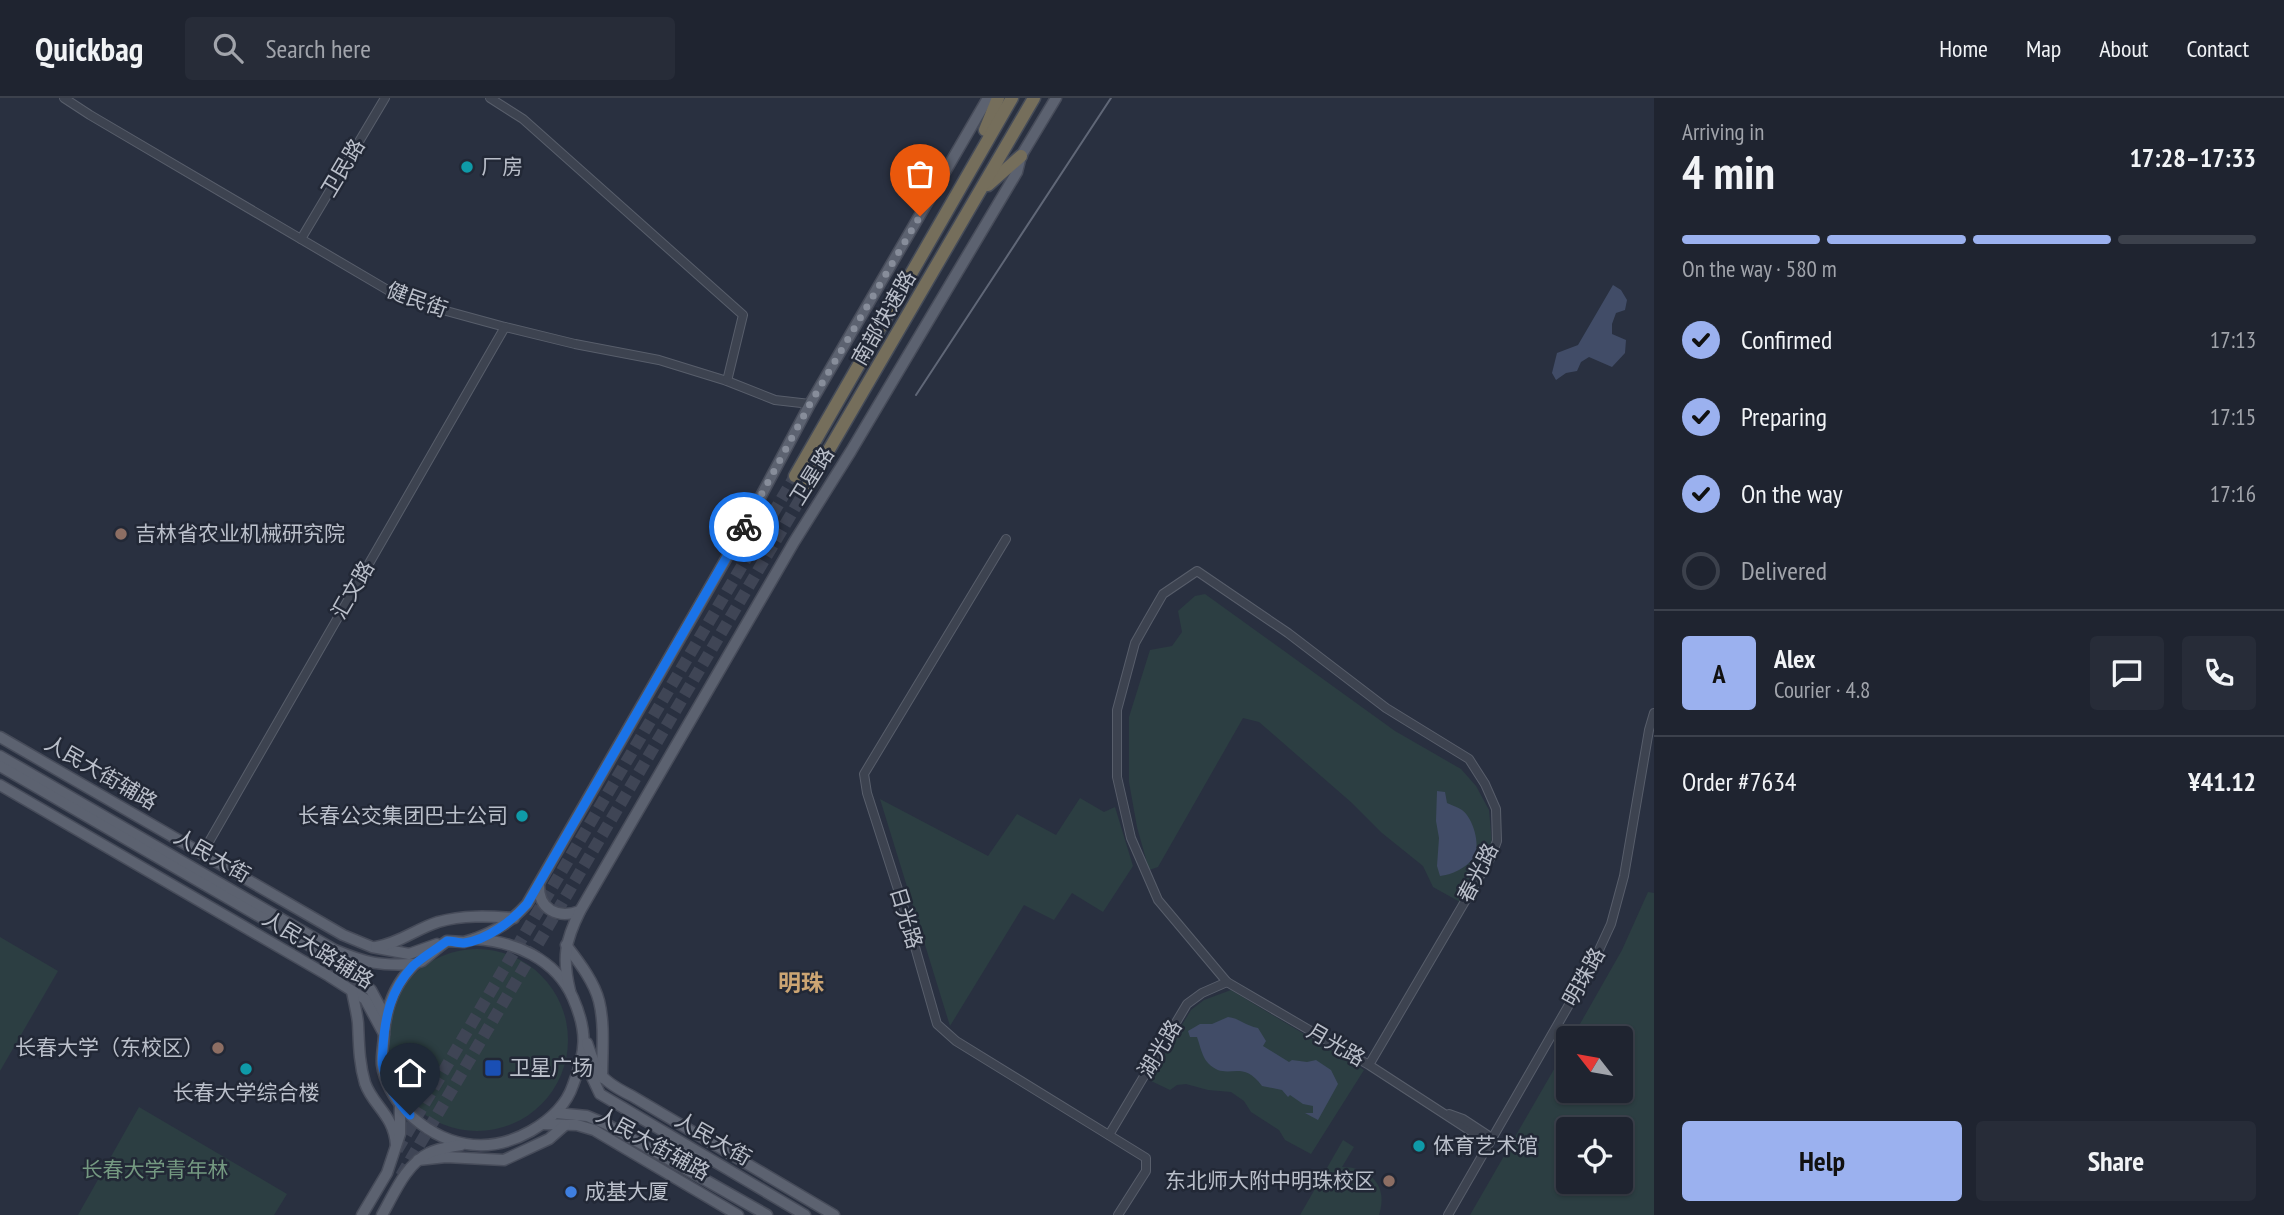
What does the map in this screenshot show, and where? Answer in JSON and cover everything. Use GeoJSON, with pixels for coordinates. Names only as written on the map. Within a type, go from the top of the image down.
{"type":"FeatureCollection","features":[{"type":"Feature","properties":{"kind":"highway"},"geometry":{"type":"LineString","coordinates":[[973,162],[998,98]]}},
{"type":"Feature","properties":{"kind":"highway","name":"南部快速路"},"geometry":{"type":"LineString","coordinates":[[795,475],[1012,98]]}},
{"type":"Feature","properties":{"kind":"highway","name":"南部快速路"},"geometry":{"type":"LineString","coordinates":[[809,484],[1034,98]]}},
{"type":"Feature","properties":{"kind":"highway"},"geometry":{"type":"LineString","coordinates":[[979,192],[1021,156]]}},
{"type":"Feature","properties":{"kind":"main road","name":"卫星路"},"geometry":{"type":"LineString","coordinates":[[474,939],[496,931],[527,904],[738,538],[810,404],[988,98]]}},
{"type":"Feature","properties":{"kind":"main road","name":"卫星路"},"geometry":{"type":"LineString","coordinates":[[570,991],[565,958],[566,944],[580,911],[794,542],[1017,172],[1021,156],[1056,98]]}},
{"type":"Feature","properties":{"kind":"main road","name":"人民大街辅路"},"geometry":{"type":"LineString","coordinates":[[0,737],[343,935],[372,947],[409,954],[447,941]]}},
{"type":"Feature","properties":{"kind":"main road","name":"人民大街"},"geometry":{"type":"LineString","coordinates":[[0,756],[335,950],[361,961],[384,965],[414,964]]}},
{"type":"Feature","properties":{"kind":"main road","name":"人民大街"},"geometry":{"type":"LineString","coordinates":[[0,766],[331,957],[370,990],[386,1018]]}},
{"type":"Feature","properties":{"kind":"main road","name":"人民大路辅路"},"geometry":{"type":"LineString","coordinates":[[0,785],[329,976],[370,1006],[384,1034]]}},
{"type":"Feature","properties":{"kind":"main road"},"geometry":{"type":"LineString","coordinates":[[539,884],[540,898],[544,905],[561,914],[580,911]]}},
{"type":"Feature","properties":{"kind":"main road"},"geometry":{"type":"LineString","coordinates":[[372,947],[406,938],[436,923],[477,915],[514,918]]}},
{"type":"Feature","properties":{"kind":"main road"},"geometry":{"type":"LineString","coordinates":[[474,939],[498,940],[520,948],[549,965],[570,991],[579,1011],[583,1033],[583,1058],[570,1096],[543,1124],[514,1140],[490,1145],[465,1144],[441,1137],[420,1125],[400,1104],[390,1088],[382,1066],[386,1018],[394,992],[414,964],[447,941],[464,943],[474,939]]}},
{"type":"Feature","properties":{"kind":"main road"},"geometry":{"type":"LineString","coordinates":[[566,944],[599,1000],[603,1038],[602,1078]]}},
{"type":"Feature","properties":{"kind":"main road"},"geometry":{"type":"LineString","coordinates":[[352,991],[358,1020],[359,1054],[366,1085],[386,1113],[395,1133],[396,1145]]}},
{"type":"Feature","properties":{"kind":"main road","name":"人民大街辅路"},"geometry":{"type":"LineString","coordinates":[[583,1033],[597,1070],[607,1084],[632,1096],[834,1215]]}},
{"type":"Feature","properties":{"kind":"main road","name":"人民大街"},"geometry":{"type":"LineString","coordinates":[[583,1058],[600,1094],[805,1215]]}},
{"type":"Feature","properties":{"kind":"main road"},"geometry":{"type":"LineString","coordinates":[[362,1215],[387,1173],[400,1134],[400,1104]]}},
{"type":"Feature","properties":{"kind":"main road","name":"人民大街"},"geometry":{"type":"LineString","coordinates":[[556,1113],[587,1116],[606,1124],[767,1215]]}},
{"type":"Feature","properties":{"kind":"main road","name":"人民大街辅路"},"geometry":{"type":"LineString","coordinates":[[543,1124],[577,1125],[594,1130],[738,1215]]}},
{"type":"Feature","properties":{"kind":"main road"},"geometry":{"type":"LineString","coordinates":[[418,1160],[446,1157],[504,1160],[550,1139],[565,1125]]}},
{"type":"Feature","properties":{"kind":"main road"},"geometry":{"type":"LineString","coordinates":[[382,1215],[405,1175],[418,1160],[430,1152],[465,1144]]}},
{"type":"Feature","properties":{"kind":"street","name":"健民街"},"geometry":{"type":"LineString","coordinates":[[64,98],[391,292],[417,303],[575,344],[659,360],[727,381],[775,400],[810,404]]}},
{"type":"Feature","properties":{"kind":"street","name":"卫民路"},"geometry":{"type":"LineString","coordinates":[[301,239],[385,98]]}},
{"type":"Feature","properties":{"kind":"street"},"geometry":{"type":"LineString","coordinates":[[489,98],[523,119],[743,315],[727,381]]}},
{"type":"Feature","properties":{"kind":"street","name":"汇文路"},"geometry":{"type":"LineString","coordinates":[[202,853],[505,327]]}},
{"type":"Feature","properties":{"kind":"street","name":"日光路"},"geometry":{"type":"LineString","coordinates":[[1006,539],[864,774],[867,793],[937,1024],[956,1041],[1146,1158],[1146,1171],[1118,1215]]}},
{"type":"Feature","properties":{"kind":"street","name":"春光路"},"geometry":{"type":"LineString","coordinates":[[1227,982],[1158,900],[1131,838],[1117,777],[1117,710],[1135,643],[1163,594],[1197,571],[1288,633],[1386,708],[1469,759],[1485,784],[1496,809],[1497,841],[1490,857],[1369,1065]]}},
{"type":"Feature","properties":{"kind":"street","name":"明珠路"},"geometry":{"type":"LineString","coordinates":[[1448,1215],[1593,963],[1611,924],[1624,874],[1654,713]]}},
{"type":"Feature","properties":{"kind":"street","name":"湖光路"},"geometry":{"type":"LineString","coordinates":[[1109,1135],[1187,1004],[1202,993],[1227,982]]}},
{"type":"Feature","properties":{"kind":"street","name":"月光路"},"geometry":{"type":"LineString","coordinates":[[1227,982],[1369,1065],[1443,1111],[1459,1125],[1491,1140]]}},
{"type":"Feature","properties":{"kind":"green space"},"geometry":{"type":"Polygon","coordinates":[[[1205,594],[1395,731],[1461,769],[1476,786],[1489,810],[1492,843],[1460,902],[1433,887],[1423,866],[1382,833],[1352,803],[1259,722],[1243,718],[1158,867],[1149,870],[1137,827],[1129,782],[1129,717],[1150,650],[1172,646],[1182,632],[1178,611],[1195,596],[1205,594]]]}},
{"type":"Feature","properties":{"kind":"green space"},"geometry":{"type":"Polygon","coordinates":[[[1080,798],[1104,812],[1115,807],[1133,866],[1103,912],[1072,893],[1054,920],[1024,905],[950,1026],[880,799],[988,856],[1017,814],[1056,835],[1080,798]]]}},
{"type":"Feature","properties":{"kind":"green space"},"geometry":{"type":"Polygon","coordinates":[[[1648,892],[1654,893],[1654,1215],[1470,1215],[1556,1066],[1556,1103],[1633,1103],[1633,1026],[1579,1026],[1622,950],[1648,892]]]}},
{"type":"Feature","properties":{"kind":"green space"},"geometry":{"type":"Polygon","coordinates":[[[0,937],[58,971],[0,1071],[0,937]]]}},
{"type":"Feature","properties":{"kind":"green space"},"geometry":{"type":"Polygon","coordinates":[[[477,949],[512,956],[541,976],[561,1005],[568,1040],[561,1075],[541,1104],[512,1124],[477,1131],[442,1124],[413,1104],[393,1075],[386,1040],[393,1005],[413,976],[442,956],[477,949]]]}},
{"type":"Feature","properties":{"kind":"green space"},"geometry":{"type":"Polygon","coordinates":[[[1231,990],[1364,1070],[1311,1154],[1285,1140],[1279,1130],[1251,1112],[1244,1101],[1231,1092],[1186,1084],[1177,1085],[1170,1090],[1149,1080],[1191,1010],[1204,1000],[1231,990]]]}},
{"type":"Feature","properties":{"kind":"green space","name":"长春大学青年林"},"geometry":{"type":"Polygon","coordinates":[[[139,1107],[287,1194],[274,1215],[78,1215],[139,1107]]]}},
{"type":"Feature","properties":{"kind":"green space"},"geometry":{"type":"Polygon","coordinates":[[[1343,1140],[1354,1147],[1342,1167],[1361,1170],[1375,1180],[1381,1195],[1379,1215],[1300,1215],[1343,1140]]]}},
{"type":"Feature","properties":{"kind":"water"},"geometry":{"type":"Polygon","coordinates":[[[1613,285],[1621,290],[1627,300],[1625,310],[1616,313],[1612,324],[1612,334],[1626,340],[1625,353],[1612,367],[1589,357],[1581,362],[1577,371],[1566,373],[1556,380],[1552,373],[1557,353],[1578,345],[1613,285]]]}},
{"type":"Feature","properties":{"kind":"water"},"geometry":{"type":"Polygon","coordinates":[[[1437,791],[1445,792],[1447,803],[1460,809],[1470,819],[1477,846],[1474,857],[1463,868],[1440,876],[1437,866],[1437,791]]]}},
{"type":"Feature","properties":{"kind":"water"},"geometry":{"type":"Polygon","coordinates":[[[1228,1017],[1258,1028],[1266,1041],[1263,1046],[1289,1062],[1316,1060],[1331,1070],[1338,1084],[1318,1120],[1305,1113],[1313,1113],[1313,1106],[1303,1104],[1290,1095],[1288,1097],[1282,1090],[1262,1086],[1247,1073],[1222,1071],[1208,1063],[1197,1037],[1190,1037],[1188,1031],[1200,1024],[1212,1024],[1228,1017]]]}},
{"type":"Feature","properties":{"kind":"tunnel"},"geometry":{"type":"LineString","coordinates":[[397,1150],[795,476]]}},
{"type":"Feature","properties":{"kind":"tunnel"},"geometry":{"type":"LineString","coordinates":[[401,1176],[809,484]]}},
{"type":"Feature","properties":{"kind":"tram line"},"geometry":{"type":"LineString","coordinates":[[916,395],[1111,98]]}},
{"type":"Feature","properties":{"kind":"way so far"},"geometry":{"type":"LineString","coordinates":[[744,527],[810,404],[920,216]]}},
{"type":"Feature","properties":{"kind":"place","name":"厂房"},"geometry":{"type":"Point","coordinates":[467,167]}},
{"type":"Feature","properties":{"kind":"place","name":"吉林省农业机械研究院"},"geometry":{"type":"Point","coordinates":[121,534]}},
{"type":"Feature","properties":{"kind":"place","name":"长春公交集团巴士公司"},"geometry":{"type":"Point","coordinates":[522,816]}},
{"type":"Feature","properties":{"kind":"place","name":"长春大学（东校区）"},"geometry":{"type":"Point","coordinates":[218,1048]}},
{"type":"Feature","properties":{"kind":"place","name":"卫星广场"},"geometry":{"type":"Point","coordinates":[493,1068]}},
{"type":"Feature","properties":{"kind":"place","name":"长春大学综合楼"},"geometry":{"type":"Point","coordinates":[246,1069]}},
{"type":"Feature","properties":{"kind":"place","name":"体育艺术馆"},"geometry":{"type":"Point","coordinates":[1419,1146]}},
{"type":"Feature","properties":{"kind":"place","name":"东北师大附中明珠校区"},"geometry":{"type":"Point","coordinates":[1389,1181]}},
{"type":"Feature","properties":{"kind":"place","name":"成基大厦"},"geometry":{"type":"Point","coordinates":[571,1192]}},
{"type":"Feature","properties":{"kind":"district","name":"明珠"},"geometry":{"type":"Point","coordinates":[801,983]}},
{"type":"Feature","properties":{"kind":"route"},"geometry":{"type":"LineString","coordinates":[[410,1115],[390,1088],[382,1066],[386,1018],[394,992],[414,964],[447,941],[464,943],[496,931],[527,904],[744,527]]}}]}
